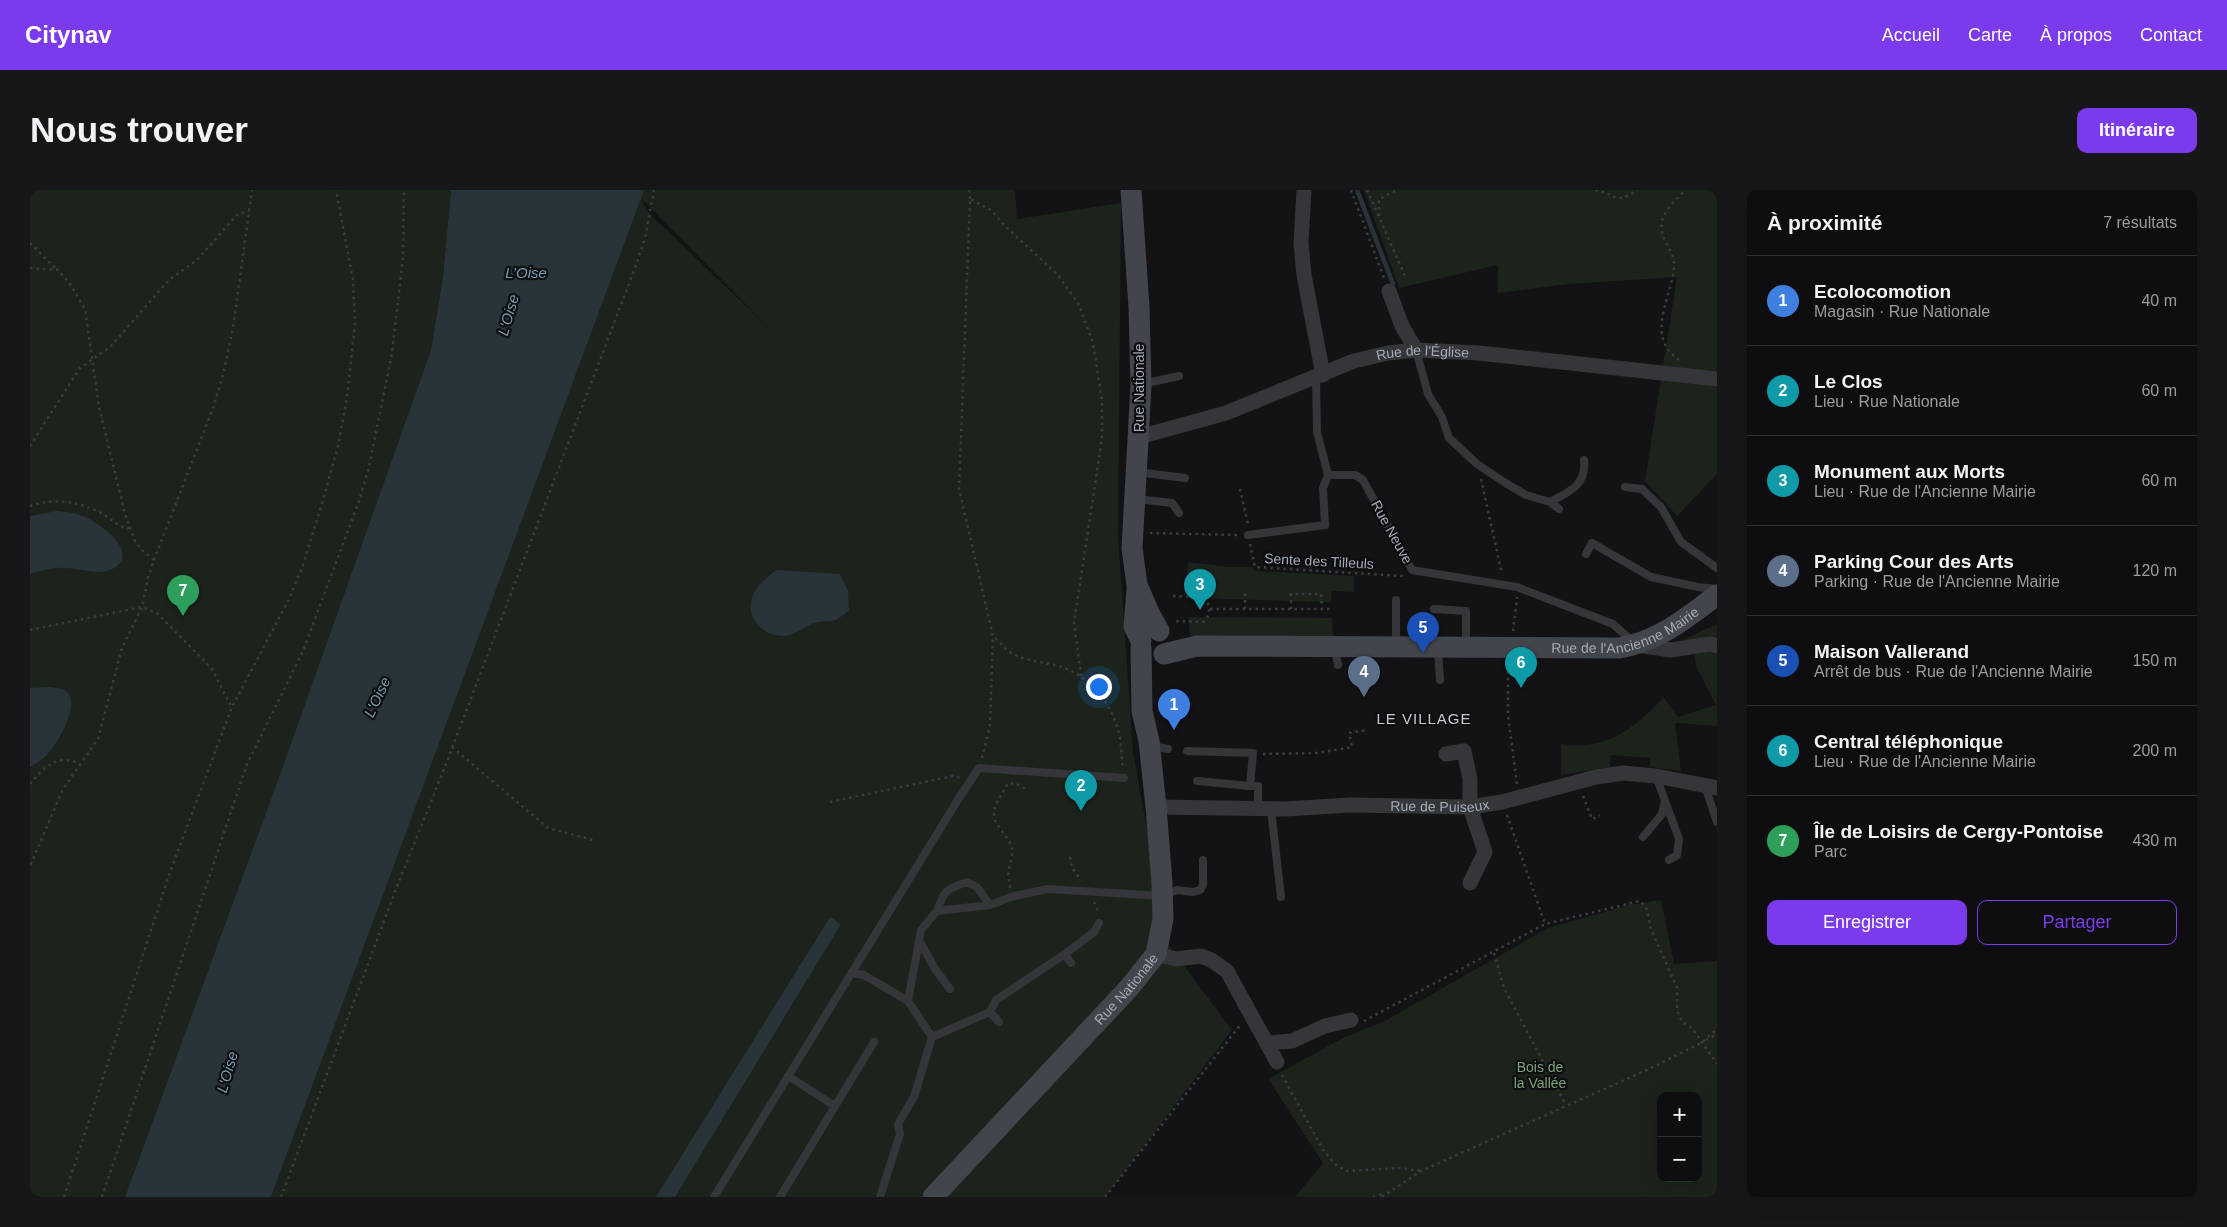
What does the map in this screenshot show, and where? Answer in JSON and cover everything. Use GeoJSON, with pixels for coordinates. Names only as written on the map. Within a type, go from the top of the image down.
{"type":"FeatureCollection","features":[{"type":"Feature","properties":{"kind":"street","name":"Rue Nationale"},"geometry":{"type":"LineString","coordinates":[[933,1197],[1129,988],[1156,954],[1163,919],[1156,807],[1156,740],[1142,711],[1143,689],[1157,641],[1134,626],[1138,585],[1132,548],[1132,532],[1141,385],[1139,307],[1131,190]]}},
{"type":"Feature","properties":{"kind":"street"},"geometry":{"type":"LineString","coordinates":[[1304,190],[1301,243],[1319,376]]}},
{"type":"Feature","properties":{"kind":"street"},"geometry":{"type":"LineString","coordinates":[[1389,291],[1402,326],[1416,350]]}},
{"type":"Feature","properties":{"kind":"street","name":"Rue de l'Église"},"geometry":{"type":"LineString","coordinates":[[1139,437],[1226,413],[1354,361],[1388,353],[1416,350],[1479,353],[1717,379]]}},
{"type":"Feature","properties":{"kind":"street","name":"Rue de l'Ancienne Mairie"},"geometry":{"type":"LineString","coordinates":[[1157,641],[1186,640],[1197,646],[1343,649],[1396,647],[1598,649],[1637,645],[1665,632],[1717,596]]}},
{"type":"Feature","properties":{"kind":"street"},"geometry":{"type":"LineString","coordinates":[[1637,645],[1671,650],[1710,644],[1717,646]]}},
{"type":"Feature","properties":{"kind":"street"},"geometry":{"type":"LineString","coordinates":[[1446,754],[1464,751],[1470,779],[1470,807],[1485,852],[1470,883]]}},
{"type":"Feature","properties":{"kind":"street","name":"Rue de Puiseux"},"geometry":{"type":"LineString","coordinates":[[1156,807],[1264,809],[1350,805],[1470,807],[1502,802],[1578,782],[1623,773],[1656,776],[1711,787]]}},
{"type":"Feature","properties":{"kind":"street"},"geometry":{"type":"LineString","coordinates":[[1156,954],[1176,960],[1201,956],[1211,960],[1227,971],[1277,1062]]}},
{"type":"Feature","properties":{"kind":"street"},"geometry":{"type":"LineString","coordinates":[[1268,1043],[1292,1040],[1325,1026],[1351,1020]]}},
{"type":"Feature","properties":{"kind":"lane"},"geometry":{"type":"LineString","coordinates":[[1416,350],[1428,394],[1442,417],[1449,438],[1477,464],[1526,495],[1550,502],[1559,509]]}},
{"type":"Feature","properties":{"kind":"lane"},"geometry":{"type":"LineString","coordinates":[[1141,385],[1179,376]]}},
{"type":"Feature","properties":{"kind":"lane"},"geometry":{"type":"LineString","coordinates":[[1250,535],[1325,525],[1323,488],[1328,475],[1317,432],[1319,376]]}},
{"type":"Feature","properties":{"kind":"lane"},"geometry":{"type":"LineString","coordinates":[[1550,502],[1576,488],[1585,467],[1584,460]]}},
{"type":"Feature","properties":{"kind":"lane"},"geometry":{"type":"LineString","coordinates":[[1136,472],[1186,478]]}},
{"type":"Feature","properties":{"kind":"lane","name":"Rue Neuve"},"geometry":{"type":"LineString","coordinates":[[1328,475],[1355,475],[1364,480],[1412,570],[1517,587],[1614,624],[1637,645]]}},
{"type":"Feature","properties":{"kind":"lane"},"geometry":{"type":"LineString","coordinates":[[1625,487],[1642,489],[1661,507],[1681,542],[1717,568]]}},
{"type":"Feature","properties":{"kind":"lane"},"geometry":{"type":"LineString","coordinates":[[1135,499],[1172,502],[1179,513]]}},
{"type":"Feature","properties":{"kind":"lane"},"geometry":{"type":"LineString","coordinates":[[1586,554],[1592,543],[1651,577],[1717,589]]}},
{"type":"Feature","properties":{"kind":"lane"},"geometry":{"type":"LineString","coordinates":[[1396,600],[1396,647]]}},
{"type":"Feature","properties":{"kind":"lane"},"geometry":{"type":"LineString","coordinates":[[1434,609],[1466,611],[1466,648]]}},
{"type":"Feature","properties":{"kind":"lane"},"geometry":{"type":"LineString","coordinates":[[1438,648],[1440,680]]}},
{"type":"Feature","properties":{"kind":"lane"},"geometry":{"type":"LineString","coordinates":[[1187,751],[1253,753],[1250,786]]}},
{"type":"Feature","properties":{"kind":"lane"},"geometry":{"type":"LineString","coordinates":[[714,1197],[979,768],[1124,778]]}},
{"type":"Feature","properties":{"kind":"lane"},"geometry":{"type":"LineString","coordinates":[[1656,776],[1679,839],[1677,855],[1669,860]]}},
{"type":"Feature","properties":{"kind":"lane"},"geometry":{"type":"LineString","coordinates":[[1197,781],[1258,786],[1281,897]]}},
{"type":"Feature","properties":{"kind":"lane"},"geometry":{"type":"LineString","coordinates":[[1711,787],[1717,822]]}},
{"type":"Feature","properties":{"kind":"lane"},"geometry":{"type":"LineString","coordinates":[[1643,837],[1662,814],[1665,801]]}},
{"type":"Feature","properties":{"kind":"lane"},"geometry":{"type":"LineString","coordinates":[[937,912],[990,904],[1014,896],[1048,889],[1163,896],[1177,890],[1193,892],[1200,890],[1203,885],[1203,860]]}},
{"type":"Feature","properties":{"kind":"lane"},"geometry":{"type":"LineString","coordinates":[[908,1001],[921,930],[937,912],[943,896],[949,888],[967,882],[978,887],[990,904]]}},
{"type":"Feature","properties":{"kind":"lane"},"geometry":{"type":"LineString","coordinates":[[880,1197],[900,1134],[898,1124],[914,1097],[932,1037],[990,1012],[996,1000],[1065,954],[1094,932],[1099,923]]}},
{"type":"Feature","properties":{"kind":"lane"},"geometry":{"type":"LineString","coordinates":[[919,940],[935,969],[950,989]]}},
{"type":"Feature","properties":{"kind":"lane"},"geometry":{"type":"LineString","coordinates":[[1065,954],[1071,963]]}},
{"type":"Feature","properties":{"kind":"lane"},"geometry":{"type":"LineString","coordinates":[[851,974],[864,975],[908,1001],[932,1037]]}},
{"type":"Feature","properties":{"kind":"lane"},"geometry":{"type":"LineString","coordinates":[[990,1012],[999,1022]]}},
{"type":"Feature","properties":{"kind":"lane"},"geometry":{"type":"LineString","coordinates":[[780,1197],[874,1042]]}},
{"type":"Feature","properties":{"kind":"lane"},"geometry":{"type":"LineString","coordinates":[[788,1076],[835,1106]]}},
{"type":"Feature","properties":{"kind":"path"},"geometry":{"type":"LineString","coordinates":[[30,866],[63,789],[98,739],[122,648],[142,607],[154,560],[213,408],[233,328],[252,190]]}},
{"type":"Feature","properties":{"kind":"path"},"geometry":{"type":"LineString","coordinates":[[64,1197],[170,872],[232,707],[288,601],[303,565],[338,446],[347,398],[355,324],[353,280],[336,190]]}},
{"type":"Feature","properties":{"kind":"path"},"geometry":{"type":"LineString","coordinates":[[102,1197],[247,764],[303,652],[359,501],[392,353],[403,257],[404,190]]}},
{"type":"Feature","properties":{"kind":"path"},"geometry":{"type":"LineString","coordinates":[[281,1197],[396,889],[635,268],[645,238],[654,190]]}},
{"type":"Feature","properties":{"kind":"path"},"geometry":{"type":"LineString","coordinates":[[969,190],[959,489],[993,636],[990,725],[979,768]]}},
{"type":"Feature","properties":{"kind":"path"},"geometry":{"type":"LineString","coordinates":[[1351,190],[1389,291]]}},
{"type":"Feature","properties":{"kind":"path"},"geometry":{"type":"LineString","coordinates":[[1368,190],[1405,276]]}},
{"type":"Feature","properties":{"kind":"path"},"geometry":{"type":"LineString","coordinates":[[1380,219],[1379,199],[1396,190]]}},
{"type":"Feature","properties":{"kind":"path"},"geometry":{"type":"LineString","coordinates":[[1595,190],[1604,191],[1614,198],[1624,198],[1638,190]]}},
{"type":"Feature","properties":{"kind":"path"},"geometry":{"type":"LineString","coordinates":[[1682,362],[1670,354],[1664,338],[1662,322],[1675,267],[1672,255],[1660,233],[1662,218],[1685,190]]}},
{"type":"Feature","properties":{"kind":"path"},"geometry":{"type":"LineString","coordinates":[[970,199],[991,210],[1004,225],[1059,276],[1079,305],[1093,343],[1102,401],[1102,438],[1074,623],[1082,676]]}},
{"type":"Feature","properties":{"kind":"path"},"geometry":{"type":"LineString","coordinates":[[30,446],[38,436],[75,373],[111,346],[169,280],[197,260],[238,214],[249,211]]}},
{"type":"Feature","properties":{"kind":"path"},"geometry":{"type":"LineString","coordinates":[[30,243],[70,284],[85,309],[103,427],[118,492],[130,528],[143,551],[154,560]]}},
{"type":"Feature","properties":{"kind":"path"},"geometry":{"type":"LineString","coordinates":[[30,268],[58,270]]}},
{"type":"Feature","properties":{"kind":"path"},"geometry":{"type":"LineString","coordinates":[[1477,464],[1505,585]]}},
{"type":"Feature","properties":{"kind":"path"},"geometry":{"type":"LineString","coordinates":[[1132,532],[1250,535],[1240,489]]}},
{"type":"Feature","properties":{"kind":"path"},"geometry":{"type":"LineString","coordinates":[[30,506],[55,501],[74,502],[91,508],[121,528],[130,528]]}},
{"type":"Feature","properties":{"kind":"path","name":"Sente des Tilleuls"},"geometry":{"type":"LineString","coordinates":[[1250,535],[1255,567],[1405,576],[1412,570]]}},
{"type":"Feature","properties":{"kind":"path"},"geometry":{"type":"LineString","coordinates":[[1245,593],[1245,609]]}},
{"type":"Feature","properties":{"kind":"path"},"geometry":{"type":"LineString","coordinates":[[1290,609],[1291,594],[1321,594],[1322,609]]}},
{"type":"Feature","properties":{"kind":"path"},"geometry":{"type":"LineString","coordinates":[[1157,641],[1203,622],[1209,617],[1210,609],[1206,596],[1173,596]]}},
{"type":"Feature","properties":{"kind":"path"},"geometry":{"type":"LineString","coordinates":[[30,630],[142,607],[158,614],[212,669],[232,707]]}},
{"type":"Feature","properties":{"kind":"path"},"geometry":{"type":"LineString","coordinates":[[1516,608],[1510,648],[1508,716],[1519,798]]}},
{"type":"Feature","properties":{"kind":"path"},"geometry":{"type":"LineString","coordinates":[[1210,609],[1331,609]]}},
{"type":"Feature","properties":{"kind":"path"},"geometry":{"type":"LineString","coordinates":[[993,636],[1011,652],[1038,662],[1059,666],[1082,676],[1099,692],[1111,712],[1119,732],[1124,778]]}},
{"type":"Feature","properties":{"kind":"path"},"geometry":{"type":"LineString","coordinates":[[1253,753],[1279,755],[1307,754],[1352,747],[1349,733],[1368,730]]}},
{"type":"Feature","properties":{"kind":"path"},"geometry":{"type":"LineString","coordinates":[[452,747],[548,828],[593,840]]}},
{"type":"Feature","properties":{"kind":"path"},"geometry":{"type":"LineString","coordinates":[[30,784],[51,762],[64,759],[80,764]]}},
{"type":"Feature","properties":{"kind":"path"},"geometry":{"type":"LineString","coordinates":[[830,802],[953,776],[972,780]]}},
{"type":"Feature","properties":{"kind":"path"},"geometry":{"type":"LineString","coordinates":[[1578,782],[1592,819],[1600,816]]}},
{"type":"Feature","properties":{"kind":"path"},"geometry":{"type":"LineString","coordinates":[[1014,896],[1008,884],[1008,873],[1013,851],[1010,841],[996,823],[995,806],[1008,783],[1017,784],[1027,790]]}},
{"type":"Feature","properties":{"kind":"path"},"geometry":{"type":"LineString","coordinates":[[1502,802],[1545,924]]}},
{"type":"Feature","properties":{"kind":"path"},"geometry":{"type":"LineString","coordinates":[[1351,1020],[1362,1022],[1375,1018],[1545,924],[1640,901],[1646,907],[1652,929],[1677,988],[1677,1010],[1682,1022],[1692,1028],[1700,1043],[1717,1064]]}},
{"type":"Feature","properties":{"kind":"path"},"geometry":{"type":"LineString","coordinates":[[1494,953],[1504,988],[1566,1105]]}},
{"type":"Feature","properties":{"kind":"path"},"geometry":{"type":"LineString","coordinates":[[1104,1197],[1240,1025],[1253,1017]]}},
{"type":"Feature","properties":{"kind":"path"},"geometry":{"type":"LineString","coordinates":[[1700,1043],[1717,1029]]}},
{"type":"Feature","properties":{"kind":"path"},"geometry":{"type":"LineString","coordinates":[[1382,1197],[1421,1171],[1647,1070],[1717,1034]]}},
{"type":"Feature","properties":{"kind":"path"},"geometry":{"type":"LineString","coordinates":[[1277,1062],[1280,1072],[1323,1150],[1335,1164],[1347,1171],[1399,1168],[1421,1171]]}},
{"type":"Feature","properties":{"kind":"path"},"geometry":{"type":"LineString","coordinates":[[1373,1197],[1388,1193]]}},
{"type":"Feature","properties":{"kind":"green space"},"geometry":{"type":"Polygon","coordinates":[[[30,190],[451,190],[443,277],[431,350],[278,780],[125,1197],[30,1197],[30,190]]]}},
{"type":"Feature","properties":{"kind":"green space"},"geometry":{"type":"Polygon","coordinates":[[[643,190],[1015,190],[1017,219],[1121,203],[1118,535],[1133,752],[1168,944],[1232,1030],[1105,1197],[271,1197],[643,190]],[[643,200],[649,213],[772,331],[643,200]]]}},
{"type":"Feature","properties":{"kind":"green space"},"geometry":{"type":"Polygon","coordinates":[[[1364,190],[1717,190],[1717,474],[1677,516],[1645,481],[1677,277],[1568,284],[1498,293],[1498,265],[1399,288],[1364,190]]]}},
{"type":"Feature","properties":{"kind":"green space"},"geometry":{"type":"Polygon","coordinates":[[[1188,562],[1229,567],[1253,567],[1255,571],[1354,576],[1354,592],[1332,591],[1331,602],[1186,598],[1188,562]]]}},
{"type":"Feature","properties":{"kind":"green space"},"geometry":{"type":"Polygon","coordinates":[[[1188,617],[1332,618],[1333,638],[1190,636],[1188,617]]]}},
{"type":"Feature","properties":{"kind":"green space"},"geometry":{"type":"Polygon","coordinates":[[[1717,624],[1717,726],[1675,723],[1681,771],[1650,767],[1650,758],[1611,755],[1610,767],[1561,775],[1561,744],[1593,744],[1619,735],[1641,719],[1664,698],[1678,717],[1716,705],[1696,666],[1693,640],[1683,640],[1717,624]]]}},
{"type":"Feature","properties":{"kind":"green space","name":"Bois de la Vallée"},"geometry":{"type":"Polygon","coordinates":[[[1661,900],[1674,964],[1717,961],[1717,1197],[1295,1197],[1323,1163],[1268,1079],[1345,1037],[1385,1021],[1548,928],[1629,905],[1661,900]]]}},
{"type":"Feature","properties":{"kind":"water","name":"L’Oise"},"geometry":{"type":"Polygon","coordinates":[[[451,190],[644,190],[271,1197],[125,1197],[278,780],[431,350],[443,277],[451,190]]]}},
{"type":"Feature","properties":{"kind":"water"},"geometry":{"type":"Polygon","coordinates":[[[57,511],[88,518],[107,531],[121,547],[123,556],[119,563],[110,570],[105,571],[93,572],[60,568],[30,574],[30,516],[57,511]]]}},
{"type":"Feature","properties":{"kind":"water"},"geometry":{"type":"Polygon","coordinates":[[[776,570],[840,574],[848,591],[849,610],[835,620],[814,623],[789,635],[776,635],[767,632],[755,622],[751,606],[752,598],[756,589],[776,570]]]}},
{"type":"Feature","properties":{"kind":"water"},"geometry":{"type":"Polygon","coordinates":[[[50,687],[62,689],[68,693],[71,699],[69,716],[61,735],[51,751],[43,759],[30,767],[30,688],[50,687]]]}},
{"type":"Feature","properties":{"kind":"water"},"geometry":{"type":"Polygon","coordinates":[[[830,917],[841,924],[675,1197],[656,1197],[830,917]]]}},
{"type":"Feature","properties":{"kind":"waterway"},"geometry":{"type":"LineString","coordinates":[[1357,190],[1393,284]]}},
{"type":"Feature","properties":{"kind":"place","name":"Monument aux Morts"},"geometry":{"type":"Point","coordinates":[1200,610]}},
{"type":"Feature","properties":{"kind":"place","name":"Île de Loisirs de Cergy-Pontoise"},"geometry":{"type":"Point","coordinates":[183,616]}},
{"type":"Feature","properties":{"kind":"place","name":"Maison Vallerand"},"geometry":{"type":"Point","coordinates":[1423,653]}},
{"type":"Feature","properties":{"kind":"place","name":"Central téléphonique"},"geometry":{"type":"Point","coordinates":[1521,688]}},
{"type":"Feature","properties":{"kind":"place","name":"Parking Cour des Arts"},"geometry":{"type":"Point","coordinates":[1364,697]}},
{"type":"Feature","properties":{"kind":"place","name":"Ecolocomotion"},"geometry":{"type":"Point","coordinates":[1174,730]}},
{"type":"Feature","properties":{"kind":"place","name":"Le Clos"},"geometry":{"type":"Point","coordinates":[1081,811]}},
{"type":"Feature","properties":{"kind":"district","name":"LE VILLAGE"},"geometry":{"type":"Point","coordinates":[1424,718]}},
{"type":"Feature","properties":{"kind":"water label","name":"L'Oise"},"geometry":{"type":"Point","coordinates":[508,315]}},
{"type":"Feature","properties":{"kind":"water label","name":"L'Oise"},"geometry":{"type":"Point","coordinates":[377,697]}},
{"type":"Feature","properties":{"kind":"water label","name":"L'Oise"},"geometry":{"type":"Point","coordinates":[227,1072]}}]}
